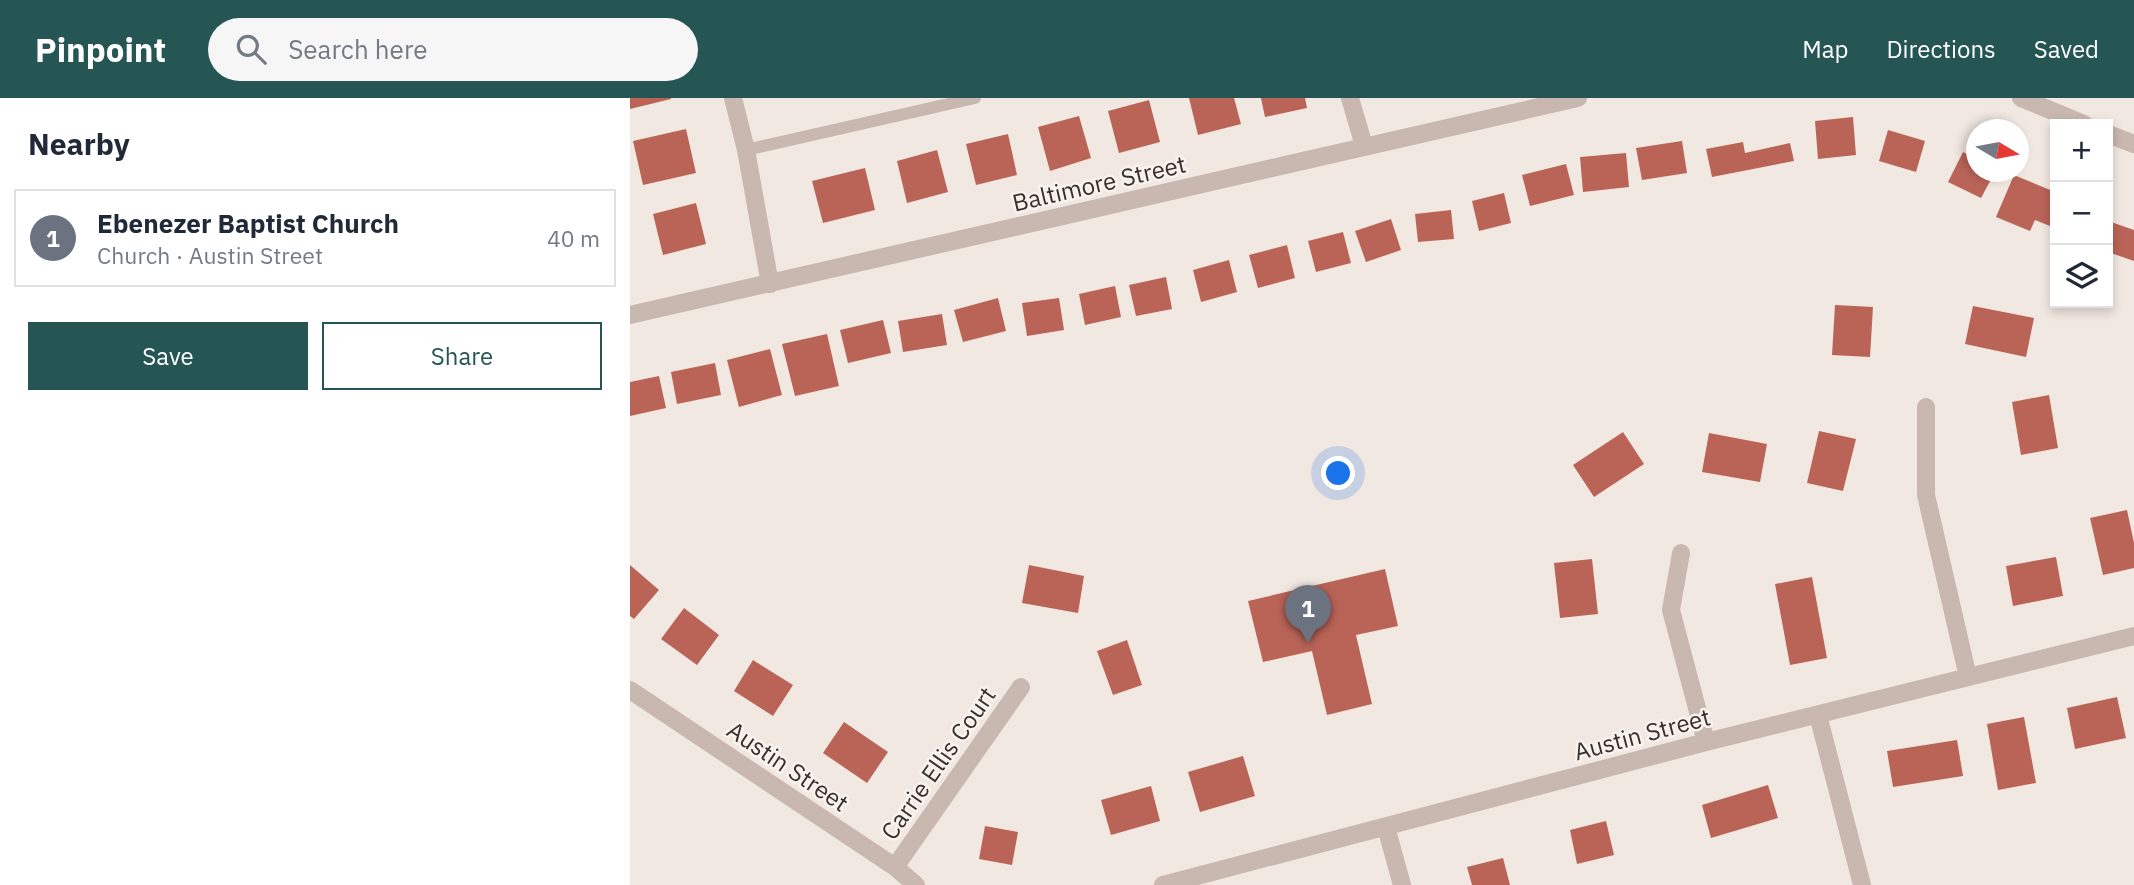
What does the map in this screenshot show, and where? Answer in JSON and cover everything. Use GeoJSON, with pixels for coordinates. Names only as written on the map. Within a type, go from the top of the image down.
{"type":"FeatureCollection","features":[{"type":"Feature","properties":{"kind":"street"},"geometry":{"type":"LineString","coordinates":[[733,98],[746,150],[771,284]]}},
{"type":"Feature","properties":{"kind":"street"},"geometry":{"type":"LineString","coordinates":[[1350,98],[1364,146]]}},
{"type":"Feature","properties":{"kind":"street","name":"Baltimore Street"},"geometry":{"type":"LineString","coordinates":[[630,315],[1578,98]]}},
{"type":"Feature","properties":{"kind":"street"},"geometry":{"type":"LineString","coordinates":[[2021,98],[2072,119]]}},
{"type":"Feature","properties":{"kind":"street"},"geometry":{"type":"LineString","coordinates":[[2113,136],[2134,144]]}},
{"type":"Feature","properties":{"kind":"street"},"geometry":{"type":"LineString","coordinates":[[1926,408],[1926,495],[1968,677]]}},
{"type":"Feature","properties":{"kind":"street"},"geometry":{"type":"LineString","coordinates":[[1681,553],[1671,610],[1706,742]]}},
{"type":"Feature","properties":{"kind":"street","name":"Austin Street"},"geometry":{"type":"LineString","coordinates":[[1163,885],[1706,742],[2134,636]]}},
{"type":"Feature","properties":{"kind":"street","name":"Carrie Ellis Court"},"geometry":{"type":"LineString","coordinates":[[895,867],[1021,687]]}},
{"type":"Feature","properties":{"kind":"street","name":"Austin Street"},"geometry":{"type":"LineString","coordinates":[[630,691],[895,867],[916,885]]}},
{"type":"Feature","properties":{"kind":"street"},"geometry":{"type":"LineString","coordinates":[[1818,715],[1862,885]]}},
{"type":"Feature","properties":{"kind":"street"},"geometry":{"type":"LineString","coordinates":[[1385,827],[1402,885]]}},
{"type":"Feature","properties":{"kind":"lane"},"geometry":{"type":"LineString","coordinates":[[746,150],[975,98]]}},
{"type":"Feature","properties":{"kind":"building"},"geometry":{"type":"Polygon","coordinates":[[[630,98],[671,98],[671,99],[630,109],[630,98]]]}},
{"type":"Feature","properties":{"kind":"building"},"geometry":{"type":"Polygon","coordinates":[[[1189,98],[1234,98],[1241,124],[1198,135],[1189,98]]]}},
{"type":"Feature","properties":{"kind":"building"},"geometry":{"type":"Polygon","coordinates":[[[1261,98],[1305,98],[1307,108],[1265,117],[1261,98]]]}},
{"type":"Feature","properties":{"kind":"building"},"geometry":{"type":"Polygon","coordinates":[[[1149,100],[1160,142],[1119,153],[1108,111],[1149,100]]]}},
{"type":"Feature","properties":{"kind":"building"},"geometry":{"type":"Polygon","coordinates":[[[1079,116],[1091,158],[1050,171],[1038,127],[1079,116]]]}},
{"type":"Feature","properties":{"kind":"building"},"geometry":{"type":"Polygon","coordinates":[[[1853,117],[1856,155],[1818,159],[1815,121],[1853,117]]]}},
{"type":"Feature","properties":{"kind":"building"},"geometry":{"type":"Polygon","coordinates":[[[686,129],[696,173],[643,185],[633,141],[686,129]]]}},
{"type":"Feature","properties":{"kind":"building"},"geometry":{"type":"Polygon","coordinates":[[[1888,130],[1925,141],[1916,172],[1879,161],[1888,130]]]}},
{"type":"Feature","properties":{"kind":"building"},"geometry":{"type":"Polygon","coordinates":[[[1008,134],[1017,175],[976,185],[966,144],[1008,134]]]}},
{"type":"Feature","properties":{"kind":"building"},"geometry":{"type":"Polygon","coordinates":[[[1682,141],[1687,173],[1642,180],[1636,148],[1682,141]]]}},
{"type":"Feature","properties":{"kind":"building"},"geometry":{"type":"Polygon","coordinates":[[[1743,142],[1745,153],[1790,143],[1794,161],[1712,177],[1706,149],[1743,142]]]}},
{"type":"Feature","properties":{"kind":"building"},"geometry":{"type":"Polygon","coordinates":[[[937,150],[948,192],[907,203],[897,161],[937,150]]]}},
{"type":"Feature","properties":{"kind":"building"},"geometry":{"type":"Polygon","coordinates":[[[1963,152],[1966,154],[1966,182],[1990,182],[1981,198],[1948,182],[1963,152]]]}},
{"type":"Feature","properties":{"kind":"building"},"geometry":{"type":"Polygon","coordinates":[[[1626,153],[1629,187],[1583,192],[1580,157],[1626,153]]]}},
{"type":"Feature","properties":{"kind":"building"},"geometry":{"type":"Polygon","coordinates":[[[1566,164],[1574,195],[1530,206],[1522,175],[1566,164]]]}},
{"type":"Feature","properties":{"kind":"building"},"geometry":{"type":"Polygon","coordinates":[[[865,168],[875,210],[823,223],[812,181],[865,168]]]}},
{"type":"Feature","properties":{"kind":"building"},"geometry":{"type":"Polygon","coordinates":[[[2029,181],[2050,190],[2050,226],[2035,220],[2030,231],[1996,217],[2011,182],[2029,181]]]}},
{"type":"Feature","properties":{"kind":"building"},"geometry":{"type":"Polygon","coordinates":[[[1504,193],[1511,223],[1479,231],[1472,201],[1504,193]]]}},
{"type":"Feature","properties":{"kind":"building"},"geometry":{"type":"Polygon","coordinates":[[[696,203],[706,244],[663,255],[653,214],[696,203]]]}},
{"type":"Feature","properties":{"kind":"building"},"geometry":{"type":"Polygon","coordinates":[[[1451,210],[1454,239],[1418,242],[1415,214],[1451,210]]]}},
{"type":"Feature","properties":{"kind":"building"},"geometry":{"type":"Polygon","coordinates":[[[1391,219],[1401,250],[1366,262],[1355,231],[1391,219]]]}},
{"type":"Feature","properties":{"kind":"building"},"geometry":{"type":"Polygon","coordinates":[[[2113,223],[2134,230],[2134,261],[2113,254],[2113,223]]]}},
{"type":"Feature","properties":{"kind":"building"},"geometry":{"type":"Polygon","coordinates":[[[1343,232],[1351,263],[1316,272],[1308,241],[1343,232]]]}},
{"type":"Feature","properties":{"kind":"building"},"geometry":{"type":"Polygon","coordinates":[[[1287,245],[1295,278],[1258,288],[1249,255],[1287,245]]]}},
{"type":"Feature","properties":{"kind":"building"},"geometry":{"type":"Polygon","coordinates":[[[1229,260],[1237,292],[1201,302],[1193,270],[1229,260]]]}},
{"type":"Feature","properties":{"kind":"building"},"geometry":{"type":"Polygon","coordinates":[[[1166,277],[1172,309],[1136,316],[1129,285],[1166,277]]]}},
{"type":"Feature","properties":{"kind":"building"},"geometry":{"type":"Polygon","coordinates":[[[1115,286],[1121,317],[1085,325],[1079,294],[1115,286]]]}},
{"type":"Feature","properties":{"kind":"building"},"geometry":{"type":"Polygon","coordinates":[[[998,298],[1006,331],[963,342],[954,310],[998,298]]]}},
{"type":"Feature","properties":{"kind":"building"},"geometry":{"type":"Polygon","coordinates":[[[1059,298],[1064,330],[1027,336],[1022,303],[1059,298]]]}},
{"type":"Feature","properties":{"kind":"building"},"geometry":{"type":"Polygon","coordinates":[[[1835,305],[1873,307],[1870,357],[1832,355],[1835,305]]]}},
{"type":"Feature","properties":{"kind":"building"},"geometry":{"type":"Polygon","coordinates":[[[1973,306],[2034,318],[2026,357],[1965,344],[1973,306]]]}},
{"type":"Feature","properties":{"kind":"building"},"geometry":{"type":"Polygon","coordinates":[[[942,314],[947,345],[903,352],[898,321],[942,314]]]}},
{"type":"Feature","properties":{"kind":"building"},"geometry":{"type":"Polygon","coordinates":[[[883,320],[891,353],[848,363],[840,330],[883,320]]]}},
{"type":"Feature","properties":{"kind":"building"},"geometry":{"type":"Polygon","coordinates":[[[827,334],[839,386],[795,396],[782,344],[827,334]]]}},
{"type":"Feature","properties":{"kind":"building"},"geometry":{"type":"Polygon","coordinates":[[[770,349],[782,395],[739,407],[727,360],[770,349]]]}},
{"type":"Feature","properties":{"kind":"building"},"geometry":{"type":"Polygon","coordinates":[[[715,363],[721,395],[677,404],[671,372],[715,363]]]}},
{"type":"Feature","properties":{"kind":"building"},"geometry":{"type":"Polygon","coordinates":[[[659,376],[666,408],[630,416],[630,382],[659,376]]]}},
{"type":"Feature","properties":{"kind":"building"},"geometry":{"type":"Polygon","coordinates":[[[2049,395],[2058,448],[2021,455],[2012,402],[2049,395]]]}},
{"type":"Feature","properties":{"kind":"building"},"geometry":{"type":"Polygon","coordinates":[[[1819,431],[1856,439],[1843,491],[1807,483],[1819,431]]]}},
{"type":"Feature","properties":{"kind":"building"},"geometry":{"type":"Polygon","coordinates":[[[1623,432],[1644,464],[1594,497],[1573,465],[1623,432]]]}},
{"type":"Feature","properties":{"kind":"building"},"geometry":{"type":"Polygon","coordinates":[[[1709,433],[1767,444],[1760,482],[1702,472],[1709,433]]]}},
{"type":"Feature","properties":{"kind":"building"},"geometry":{"type":"Polygon","coordinates":[[[2127,510],[2134,543],[2134,568],[2103,575],[2090,518],[2127,510]]]}},
{"type":"Feature","properties":{"kind":"building"},"geometry":{"type":"Polygon","coordinates":[[[2056,557],[2063,596],[2013,606],[2006,566],[2056,557]]]}},
{"type":"Feature","properties":{"kind":"building"},"geometry":{"type":"Polygon","coordinates":[[[1592,559],[1598,614],[1560,618],[1554,563],[1592,559]]]}},
{"type":"Feature","properties":{"kind":"building"},"geometry":{"type":"Polygon","coordinates":[[[630,565],[659,590],[634,619],[630,616],[630,565]]]}},
{"type":"Feature","properties":{"kind":"building"},"geometry":{"type":"Polygon","coordinates":[[[1029,565],[1084,576],[1078,613],[1022,603],[1029,565]]]}},
{"type":"Feature","properties":{"kind":"building"},"geometry":{"type":"Polygon","coordinates":[[[1385,569],[1398,626],[1356,635],[1372,704],[1327,715],[1312,651],[1263,662],[1248,601],[1385,569]]]}},
{"type":"Feature","properties":{"kind":"building"},"geometry":{"type":"Polygon","coordinates":[[[1812,577],[1827,658],[1790,665],[1775,584],[1812,577]]]}},
{"type":"Feature","properties":{"kind":"building"},"geometry":{"type":"Polygon","coordinates":[[[684,608],[719,635],[697,665],[661,639],[684,608]]]}},
{"type":"Feature","properties":{"kind":"building"},"geometry":{"type":"Polygon","coordinates":[[[1127,640],[1142,685],[1113,695],[1097,651],[1127,640]]]}},
{"type":"Feature","properties":{"kind":"building"},"geometry":{"type":"Polygon","coordinates":[[[753,660],[793,685],[773,716],[734,691],[753,660]]]}},
{"type":"Feature","properties":{"kind":"building"},"geometry":{"type":"Polygon","coordinates":[[[2117,697],[2126,738],[2075,749],[2067,708],[2117,697]]]}},
{"type":"Feature","properties":{"kind":"building"},"geometry":{"type":"Polygon","coordinates":[[[2024,717],[2036,783],[1998,790],[1987,724],[2024,717]]]}},
{"type":"Feature","properties":{"kind":"building"},"geometry":{"type":"Polygon","coordinates":[[[844,722],[888,752],[867,783],[823,753],[844,722]]]}},
{"type":"Feature","properties":{"kind":"building"},"geometry":{"type":"Polygon","coordinates":[[[1957,740],[1963,776],[1893,787],[1887,751],[1957,740]]]}},
{"type":"Feature","properties":{"kind":"building"},"geometry":{"type":"Polygon","coordinates":[[[1243,756],[1255,796],[1200,812],[1188,772],[1243,756]]]}},
{"type":"Feature","properties":{"kind":"building"},"geometry":{"type":"Polygon","coordinates":[[[1768,785],[1778,818],[1711,838],[1702,805],[1768,785]]]}},
{"type":"Feature","properties":{"kind":"building"},"geometry":{"type":"Polygon","coordinates":[[[1151,786],[1160,821],[1111,835],[1101,800],[1151,786]]]}},
{"type":"Feature","properties":{"kind":"building"},"geometry":{"type":"Polygon","coordinates":[[[1606,821],[1614,855],[1577,864],[1570,830],[1606,821]]]}},
{"type":"Feature","properties":{"kind":"building"},"geometry":{"type":"Polygon","coordinates":[[[985,826],[1018,832],[1012,865],[979,859],[985,826]]]}},
{"type":"Feature","properties":{"kind":"building"},"geometry":{"type":"Polygon","coordinates":[[[1503,858],[1510,885],[1472,885],[1467,867],[1503,858]]]}},
{"type":"Feature","properties":{"kind":"place","name":"Ebenezer Baptist Church"},"geometry":{"type":"Point","coordinates":[1308,643]}}]}
